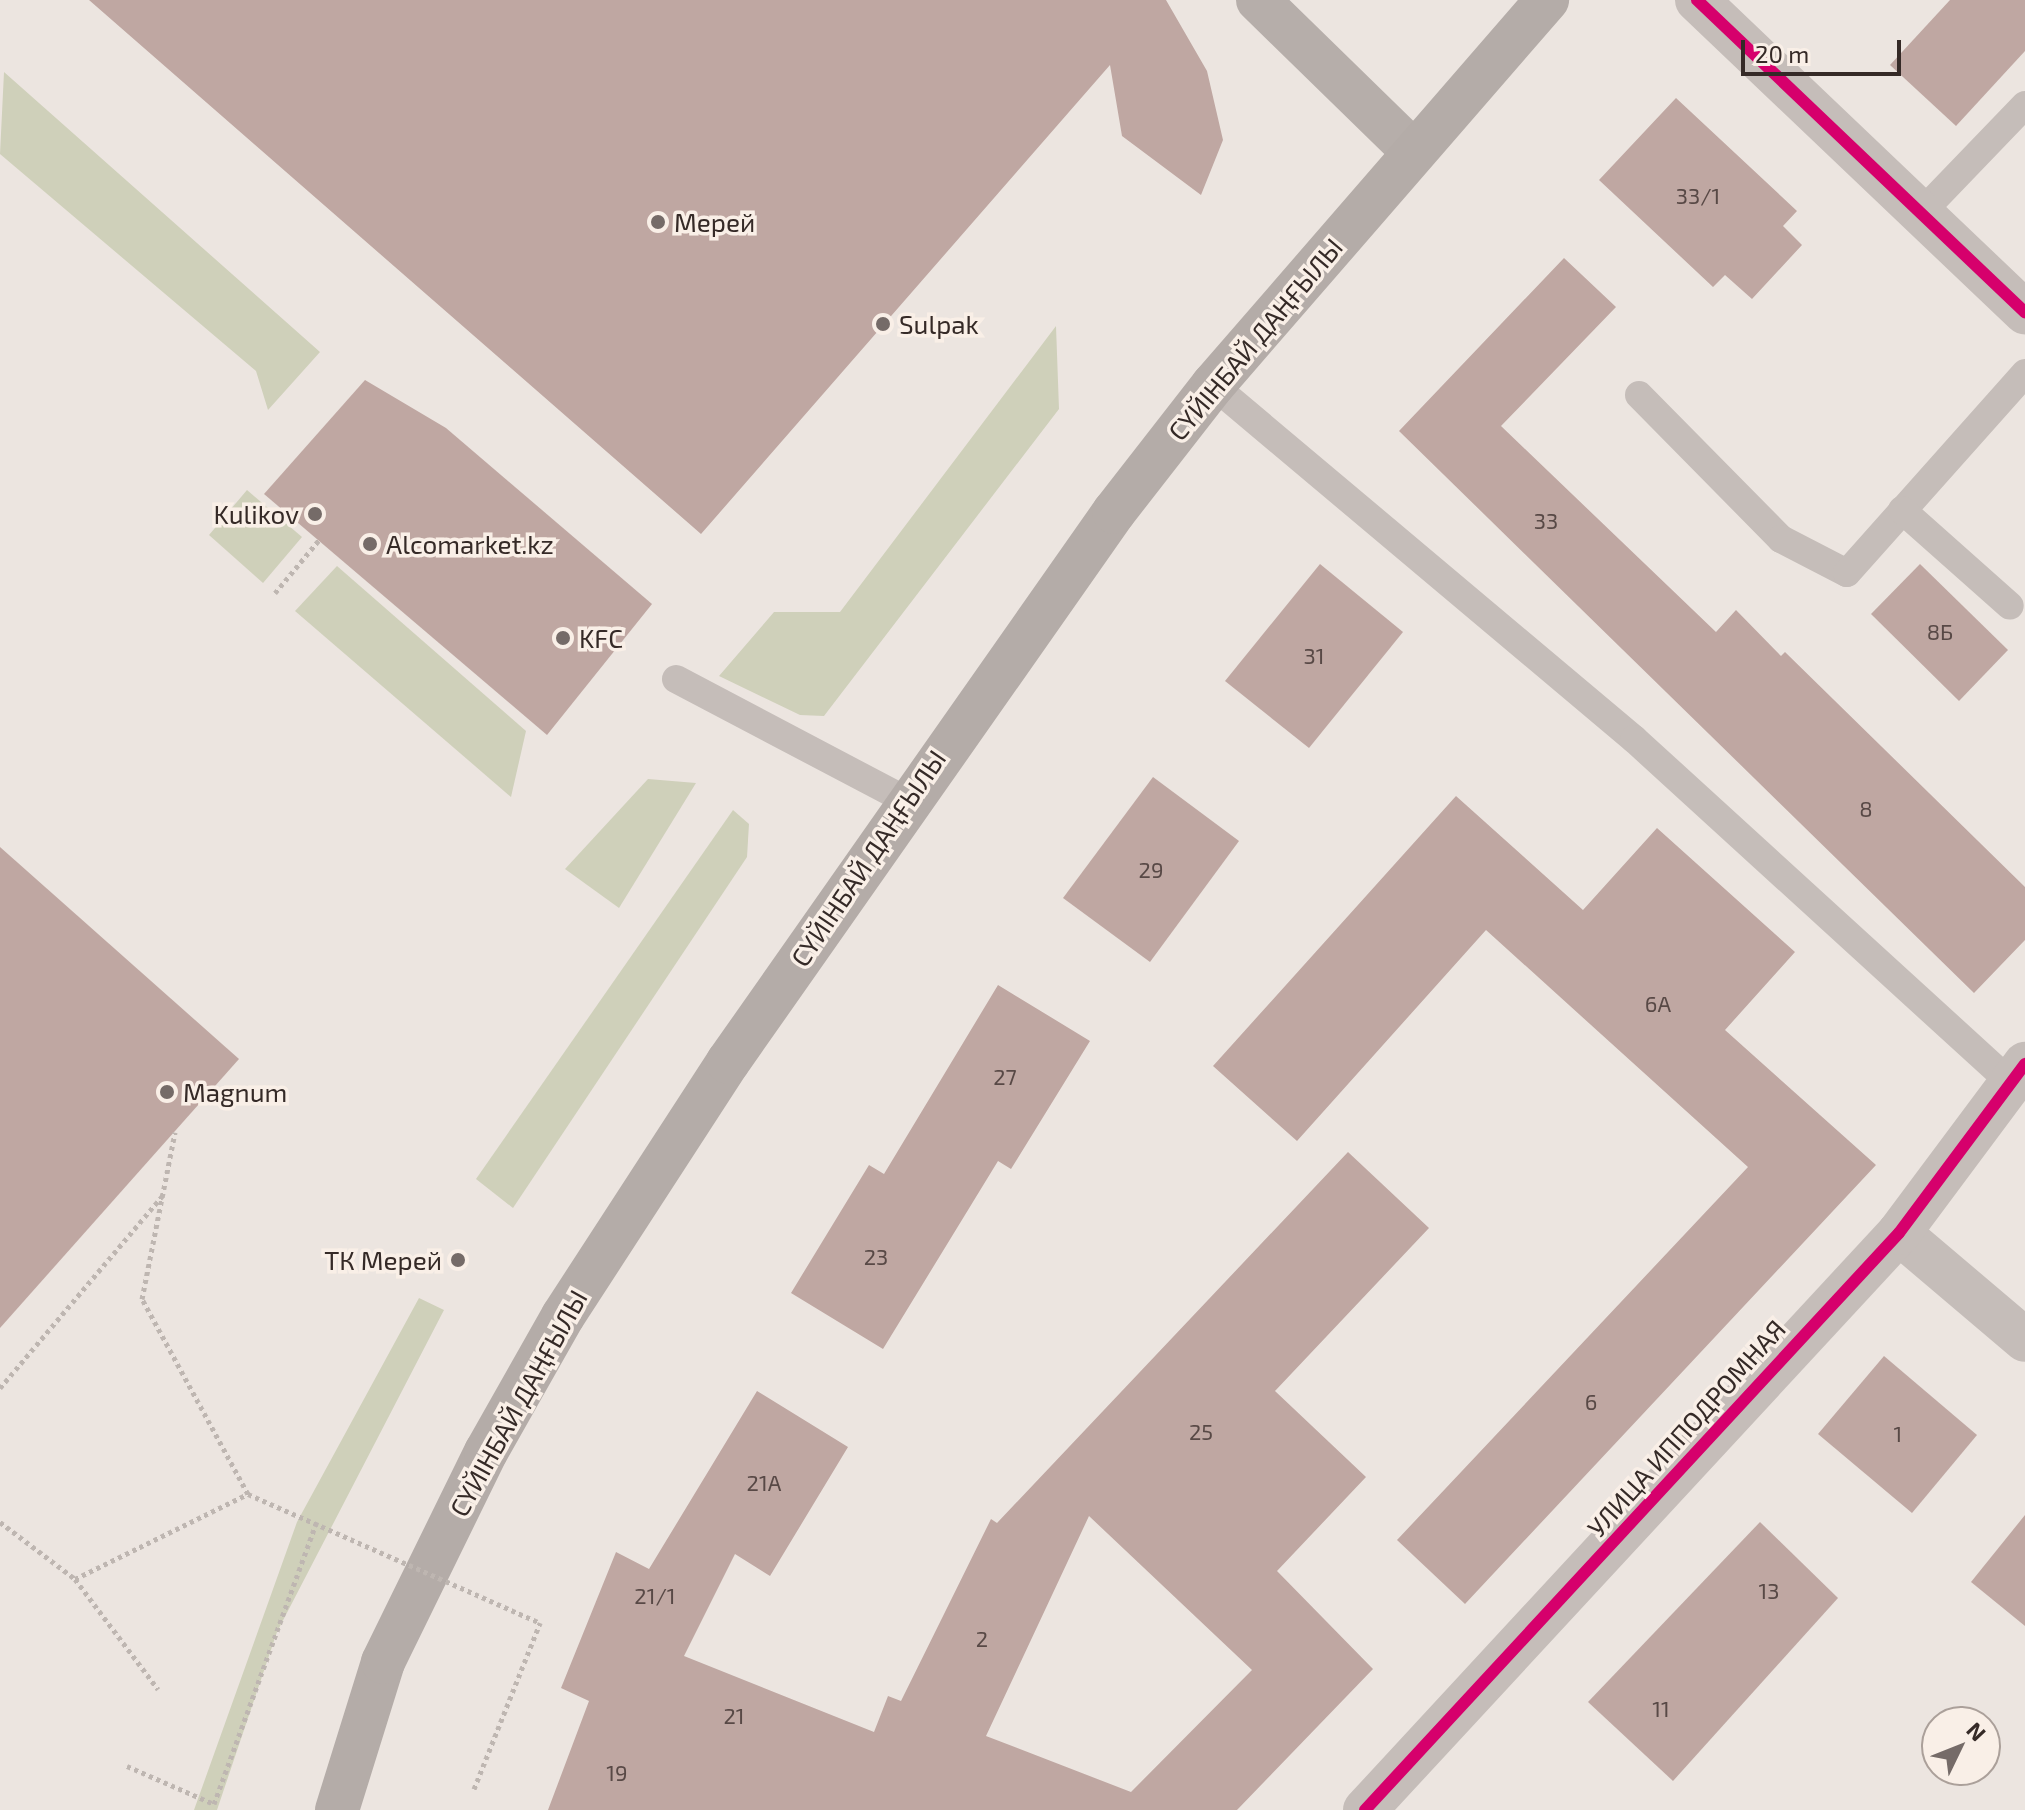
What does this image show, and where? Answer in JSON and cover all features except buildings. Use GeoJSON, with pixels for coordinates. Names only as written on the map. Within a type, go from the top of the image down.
{"type":"FeatureCollection","features":[{"type":"Feature","properties":{"kind":"main road"},"geometry":{"type":"LineString","coordinates":[[1258,0],[1414,152]]}},
{"type":"Feature","properties":{"kind":"main road","name":"СҮЙІНБАЙ ДАҢҒЫЛЫ"},"geometry":{"type":"LineString","coordinates":[[338,1810],[383,1662],[555,1329],[907,801],[1213,385],[1547,0]]}},
{"type":"Feature","properties":{"kind":"street"},"geometry":{"type":"LineString","coordinates":[[1697,0],[2025,312]]}},
{"type":"Feature","properties":{"kind":"street","name":"УЛИЦА ИППОДРОМНАЯ"},"geometry":{"type":"LineString","coordinates":[[1365,1810],[1899,1233],[2018,1073]]}},
{"type":"Feature","properties":{"kind":"street"},"geometry":{"type":"LineString","coordinates":[[1899,1233],[2025,1340]]}},
{"type":"Feature","properties":{"kind":"lane"},"geometry":{"type":"LineString","coordinates":[[1921,213],[2025,105]]}},
{"type":"Feature","properties":{"kind":"lane"},"geometry":{"type":"LineString","coordinates":[[1639,395],[1781,539],[1847,573],[2025,373]]}},
{"type":"Feature","properties":{"kind":"lane"},"geometry":{"type":"LineString","coordinates":[[1213,385],[1634,739],[2018,1073]]}},
{"type":"Feature","properties":{"kind":"lane"},"geometry":{"type":"LineString","coordinates":[[1902,510],[2010,606]]}},
{"type":"Feature","properties":{"kind":"lane"},"geometry":{"type":"LineString","coordinates":[[676,679],[907,801]]}},
{"type":"Feature","properties":{"kind":"path"},"geometry":{"type":"LineString","coordinates":[[275,593],[319,540]]}},
{"type":"Feature","properties":{"kind":"path"},"geometry":{"type":"LineString","coordinates":[[175,1132],[142,1299],[248,1494],[317,1521],[540,1623],[474,1789]]}},
{"type":"Feature","properties":{"kind":"path"},"geometry":{"type":"LineString","coordinates":[[0,1388],[163,1194]]}},
{"type":"Feature","properties":{"kind":"path"},"geometry":{"type":"LineString","coordinates":[[75,1579],[189,1520],[248,1494]]}},
{"type":"Feature","properties":{"kind":"path"},"geometry":{"type":"LineString","coordinates":[[127,1766],[214,1804],[317,1521]]}},
{"type":"Feature","properties":{"kind":"path"},"geometry":{"type":"LineString","coordinates":[[0,1522],[75,1579],[158,1689]]}},
{"type":"Feature","properties":{"kind":"green space"},"geometry":{"type":"Polygon","coordinates":[[[4,72],[320,352],[268,410],[256,371],[0,154],[4,72]]]}},
{"type":"Feature","properties":{"kind":"green space"},"geometry":{"type":"Polygon","coordinates":[[[1056,326],[1059,409],[824,716],[800,715],[719,676],[774,612],[840,612],[1056,326]]]}},
{"type":"Feature","properties":{"kind":"green space"},"geometry":{"type":"Polygon","coordinates":[[[247,490],[302,537],[263,583],[209,535],[247,490]]]}},
{"type":"Feature","properties":{"kind":"green space"},"geometry":{"type":"Polygon","coordinates":[[[337,566],[526,731],[511,797],[295,611],[337,566]]]}},
{"type":"Feature","properties":{"kind":"green space"},"geometry":{"type":"Polygon","coordinates":[[[648,779],[696,783],[619,908],[565,869],[648,779]]]}},
{"type":"Feature","properties":{"kind":"green space"},"geometry":{"type":"Polygon","coordinates":[[[733,810],[749,824],[747,857],[513,1208],[476,1179],[733,810]]]}},
{"type":"Feature","properties":{"kind":"green space"},"geometry":{"type":"Polygon","coordinates":[[[419,1298],[444,1310],[277,1632],[217,1810],[194,1810],[297,1522],[419,1298]]]}},
{"type":"Feature","properties":{"kind":"cycle path"},"geometry":{"type":"LineString","coordinates":[[1697,0],[2025,312]]}},
{"type":"Feature","properties":{"kind":"cycle path"},"geometry":{"type":"LineString","coordinates":[[1365,1810],[1899,1233],[2025,1064]]}},
{"type":"Feature","properties":{"kind":"place","name":"Мерей"},"geometry":{"type":"Point","coordinates":[658,222]}},
{"type":"Feature","properties":{"kind":"place","name":"Sulpak"},"geometry":{"type":"Point","coordinates":[883,324]}},
{"type":"Feature","properties":{"kind":"place","name":"Kulikov"},"geometry":{"type":"Point","coordinates":[315,514]}},
{"type":"Feature","properties":{"kind":"place","name":"Alcomarket.kz"},"geometry":{"type":"Point","coordinates":[370,544]}},
{"type":"Feature","properties":{"kind":"place","name":"KFC"},"geometry":{"type":"Point","coordinates":[563,638]}},
{"type":"Feature","properties":{"kind":"place","name":"Magnum"},"geometry":{"type":"Point","coordinates":[167,1092]}},
{"type":"Feature","properties":{"kind":"place","name":"ТК Мерей"},"geometry":{"type":"Point","coordinates":[458,1260]}}]}
